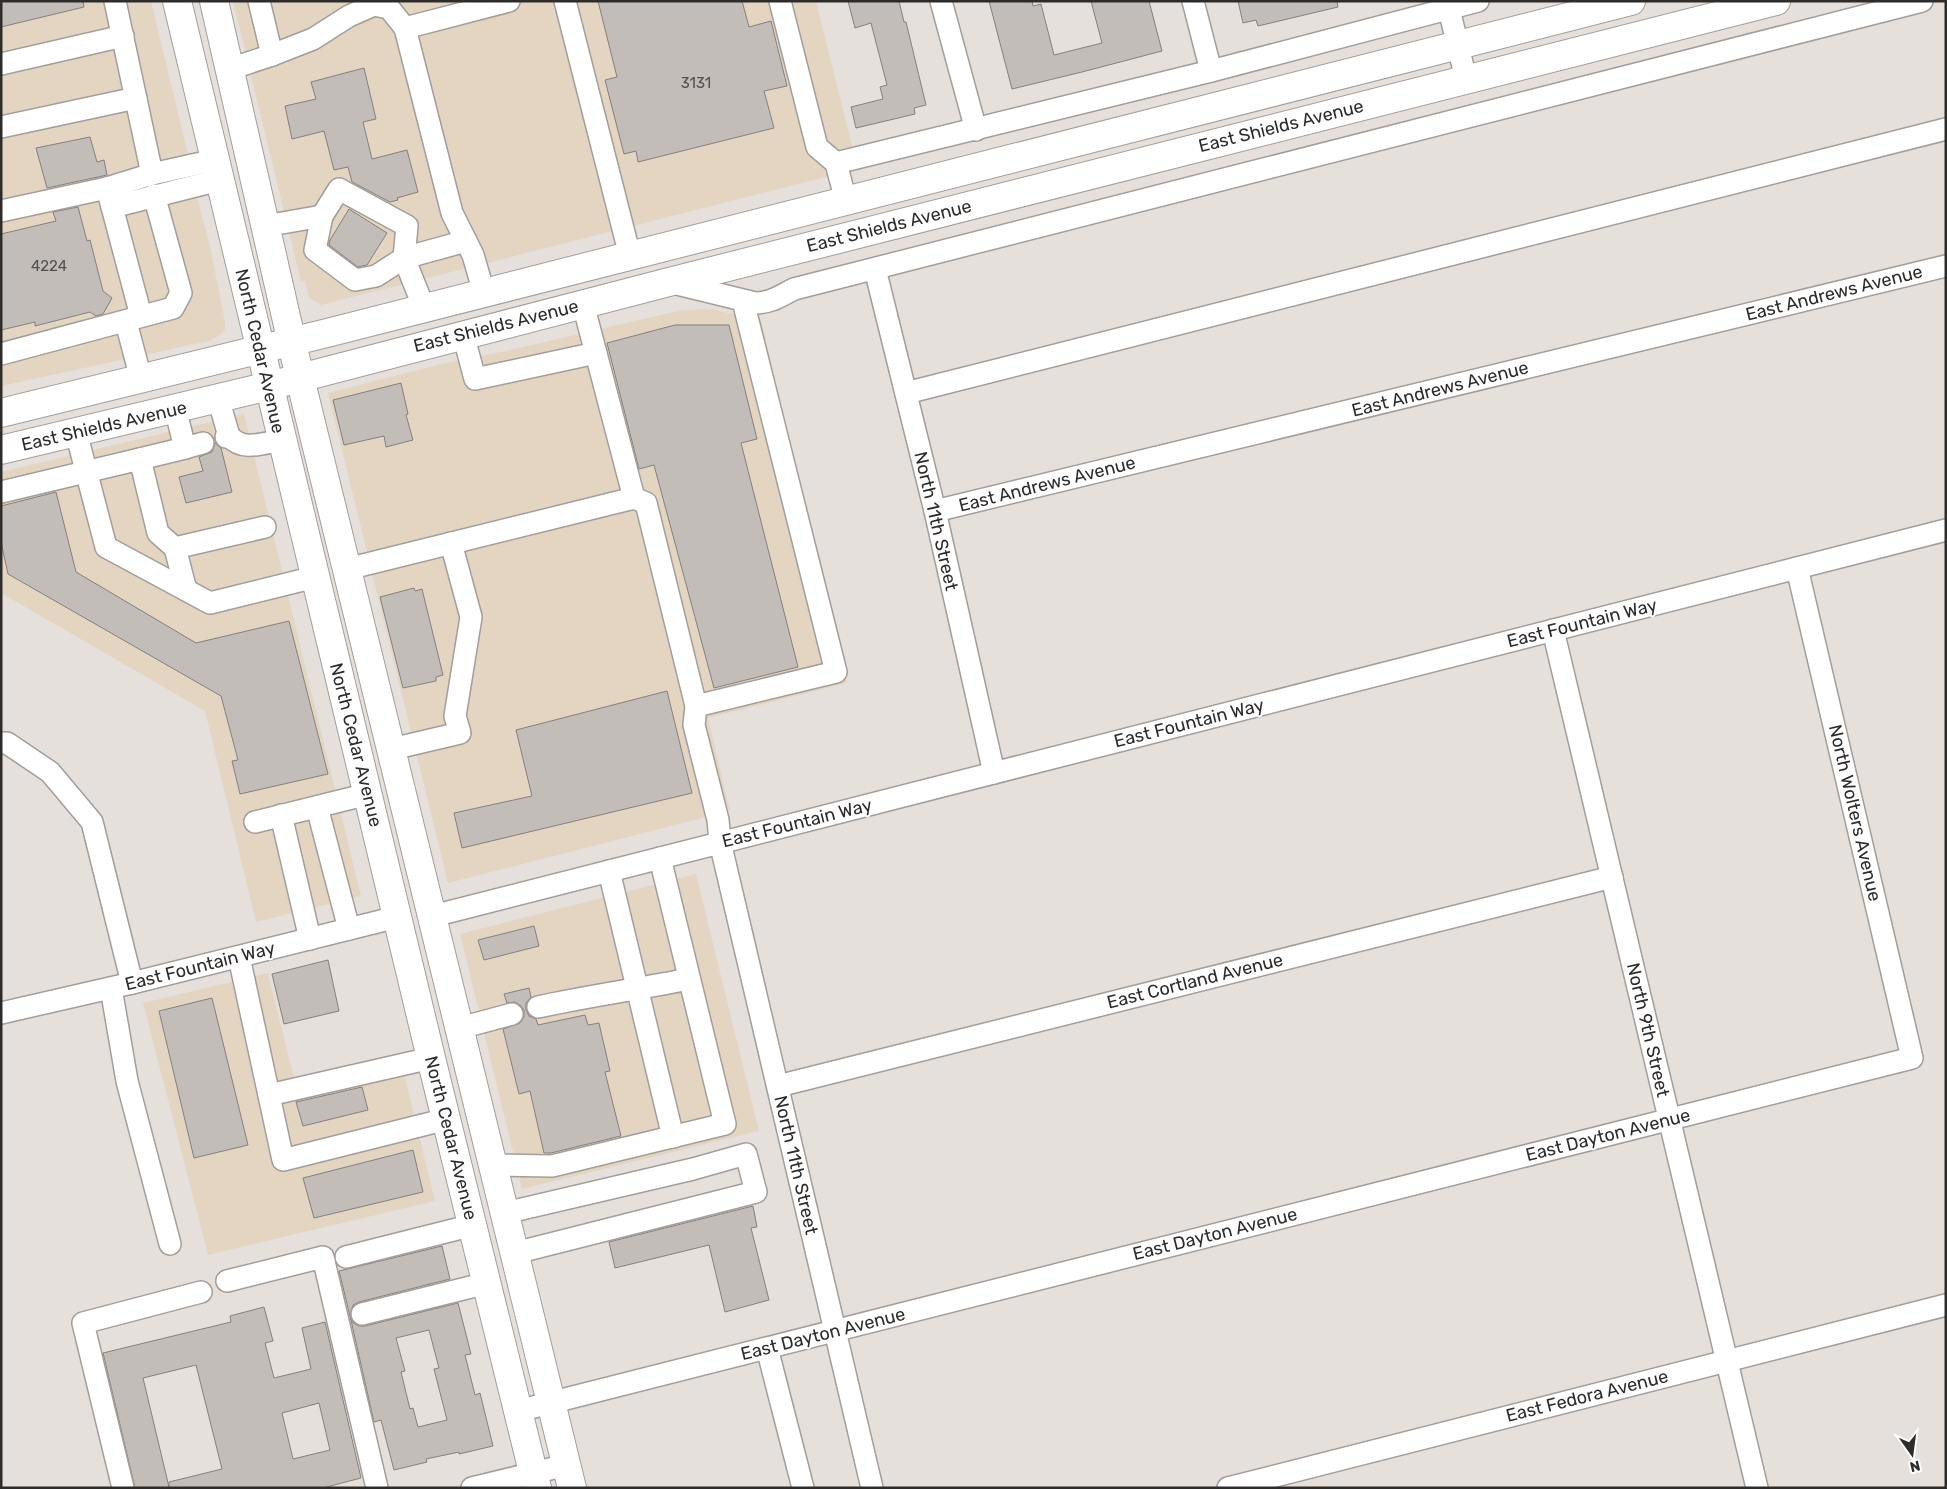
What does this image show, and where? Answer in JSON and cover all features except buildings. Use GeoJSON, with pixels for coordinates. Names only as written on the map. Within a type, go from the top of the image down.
{"type":"FeatureCollection","features":[{"type":"Feature","properties":{"kind":"main road","name":"North Cedar Avenue"},"geometry":{"type":"LineString","coordinates":[[177,1],[431,1058],[535,1480]]}},
{"type":"Feature","properties":{"kind":"main road"},"geometry":{"type":"LineString","coordinates":[[193,1],[203,50],[210,63],[216,68],[230,69]]}},
{"type":"Feature","properties":{"kind":"main road","name":"North Cedar Avenue"},"geometry":{"type":"LineString","coordinates":[[214,1],[300,378],[569,1476]]}},
{"type":"Feature","properties":{"kind":"main road","name":"East Shields Avenue"},"geometry":{"type":"LineString","coordinates":[[1,413],[292,342],[1631,1]]}},
{"type":"Feature","properties":{"kind":"main road","name":"East Shields Avenue"},"geometry":{"type":"LineString","coordinates":[[1,450],[269,386],[463,334],[1776,1]]}},
{"type":"Feature","properties":{"kind":"main road"},"geometry":{"type":"LineString","coordinates":[[735,265],[818,228],[960,192],[975,179],[976,169]]}},
{"type":"Feature","properties":{"kind":"main road"},"geometry":{"type":"LineString","coordinates":[[583,304],[584,295],[589,287],[599,281],[620,275],[630,256]]}},
{"type":"Feature","properties":{"kind":"main road"},"geometry":{"type":"LineString","coordinates":[[315,577],[324,581],[332,589],[374,734],[392,749]]}},
{"type":"Feature","properties":{"kind":"main road"},"geometry":{"type":"LineString","coordinates":[[368,794],[387,811],[408,899],[420,912],[433,916]]}},
{"type":"Feature","properties":{"kind":"main road"},"geometry":{"type":"LineString","coordinates":[[397,917],[409,919],[421,931],[443,1016],[460,1028]]}},
{"type":"Feature","properties":{"kind":"street"},"geometry":{"type":"LineString","coordinates":[[115,1],[152,174]]}},
{"type":"Feature","properties":{"kind":"street"},"geometry":{"type":"LineString","coordinates":[[259,1],[272,55]]}},
{"type":"Feature","properties":{"kind":"street"},"geometry":{"type":"LineString","coordinates":[[405,28],[509,1]]}},
{"type":"Feature","properties":{"kind":"street"},"geometry":{"type":"LineString","coordinates":[[565,1],[630,256]]}},
{"type":"Feature","properties":{"kind":"street"},"geometry":{"type":"LineString","coordinates":[[780,1],[817,147],[836,163],[846,201]]}},
{"type":"Feature","properties":{"kind":"street"},"geometry":{"type":"LineString","coordinates":[[940,1],[976,130]]}},
{"type":"Feature","properties":{"kind":"street"},"geometry":{"type":"LineString","coordinates":[[1193,1],[1211,71]]}},
{"type":"Feature","properties":{"kind":"street"},"geometry":{"type":"LineString","coordinates":[[836,163],[1211,71],[1448,5],[1478,1]]}},
{"type":"Feature","properties":{"kind":"street"},"geometry":{"type":"LineString","coordinates":[[669,282],[743,300],[764,303],[775,300],[794,289],[1922,1]]}},
{"type":"Feature","properties":{"kind":"street"},"geometry":{"type":"LineString","coordinates":[[230,69],[272,55],[313,38],[349,16],[374,5],[389,8],[405,28],[452,213],[473,255],[484,293]]}},
{"type":"Feature","properties":{"kind":"street"},"geometry":{"type":"LineString","coordinates":[[1448,5],[1466,79]]}},
{"type":"Feature","properties":{"kind":"street"},"geometry":{"type":"LineString","coordinates":[[1,64],[124,36]]}},
{"type":"Feature","properties":{"kind":"street"},"geometry":{"type":"LineString","coordinates":[[1,127],[136,98]]}},
{"type":"Feature","properties":{"kind":"street"},"geometry":{"type":"LineString","coordinates":[[906,393],[1946,129]]}},
{"type":"Feature","properties":{"kind":"street"},"geometry":{"type":"LineString","coordinates":[[110,197],[152,174],[217,170]]}},
{"type":"Feature","properties":{"kind":"street"},"geometry":{"type":"LineString","coordinates":[[1,211],[110,197],[154,196],[217,170]]}},
{"type":"Feature","properties":{"kind":"street"},"geometry":{"type":"LineString","coordinates":[[424,308],[404,258],[407,226],[338,189],[322,216],[315,250],[355,280],[376,276],[404,258],[466,241]]}},
{"type":"Feature","properties":{"kind":"street"},"geometry":{"type":"LineString","coordinates":[[1,354],[173,308],[181,293],[154,196]]}},
{"type":"Feature","properties":{"kind":"street"},"geometry":{"type":"LineString","coordinates":[[110,197],[133,319],[141,379]]}},
{"type":"Feature","properties":{"kind":"street"},"geometry":{"type":"LineString","coordinates":[[265,226],[322,216]]}},
{"type":"Feature","properties":{"kind":"street","name":"East Andrews Avenue"},"geometry":{"type":"LineString","coordinates":[[935,511],[1946,266]]}},
{"type":"Feature","properties":{"kind":"street","name":"North 11th Street"},"geometry":{"type":"LineString","coordinates":[[875,269],[935,511],[994,773]]}},
{"type":"Feature","properties":{"kind":"street"},"geometry":{"type":"LineString","coordinates":[[696,706],[836,672],[743,300]]}},
{"type":"Feature","properties":{"kind":"street"},"geometry":{"type":"LineString","coordinates":[[347,569],[634,498],[583,304]]}},
{"type":"Feature","properties":{"kind":"street"},"geometry":{"type":"LineString","coordinates":[[463,334],[475,379],[596,353]]}},
{"type":"Feature","properties":{"kind":"street"},"geometry":{"type":"LineString","coordinates":[[218,398],[228,437],[236,443],[244,446],[282,440]]}},
{"type":"Feature","properties":{"kind":"street"},"geometry":{"type":"LineString","coordinates":[[1,492],[194,445],[175,408]]}},
{"type":"Feature","properties":{"kind":"street"},"geometry":{"type":"LineString","coordinates":[[76,432],[106,547],[210,603],[315,577]]}},
{"type":"Feature","properties":{"kind":"street"},"geometry":{"type":"LineString","coordinates":[[140,459],[158,533],[175,548],[186,590]]}},
{"type":"Feature","properties":{"kind":"street","name":"North 11th Street"},"geometry":{"type":"LineString","coordinates":[[634,498],[646,504],[696,706],[694,725],[718,820],[720,842],[872,1488]]}},
{"type":"Feature","properties":{"kind":"street"},"geometry":{"type":"LineString","coordinates":[[175,548],[265,527]]}},
{"type":"Feature","properties":{"kind":"street","name":"East Fountain Way"},"geometry":{"type":"LineString","coordinates":[[433,916],[1946,530]]}},
{"type":"Feature","properties":{"kind":"street"},"geometry":{"type":"LineString","coordinates":[[392,749],[460,733],[456,716],[471,616],[451,543]]}},
{"type":"Feature","properties":{"kind":"street","name":"North Wolters Avenue"},"geometry":{"type":"LineString","coordinates":[[1797,568],[1912,1058]]}},
{"type":"Feature","properties":{"kind":"street","name":"North 9th Street"},"geometry":{"type":"LineString","coordinates":[[1553,630],[1757,1488]]}},
{"type":"Feature","properties":{"kind":"street"},"geometry":{"type":"LineString","coordinates":[[1,742],[7,743],[50,772],[92,822],[132,983]]}},
{"type":"Feature","properties":{"kind":"street"},"geometry":{"type":"LineString","coordinates":[[255,822],[368,794]]}},
{"type":"Feature","properties":{"kind":"street"},"geometry":{"type":"LineString","coordinates":[[317,807],[349,930]]}},
{"type":"Feature","properties":{"kind":"street"},"geometry":{"type":"LineString","coordinates":[[281,815],[310,939]]}},
{"type":"Feature","properties":{"kind":"street"},"geometry":{"type":"LineString","coordinates":[[493,1165],[552,1166],[725,1124],[660,858]]}},
{"type":"Feature","properties":{"kind":"street"},"geometry":{"type":"LineString","coordinates":[[609,871],[673,1137]]}},
{"type":"Feature","properties":{"kind":"street","name":"East Cortland Avenue"},"geometry":{"type":"LineString","coordinates":[[778,1086],[1612,877]]}},
{"type":"Feature","properties":{"kind":"street","name":"East Fountain Way"},"geometry":{"type":"LineString","coordinates":[[1,1013],[132,983],[397,917]]}},
{"type":"Feature","properties":{"kind":"street"},"geometry":{"type":"LineString","coordinates":[[239,956],[284,1160],[447,1119]]}},
{"type":"Feature","properties":{"kind":"street"},"geometry":{"type":"LineString","coordinates":[[538,1007],[601,994],[638,990],[689,978]]}},
{"type":"Feature","properties":{"kind":"street"},"geometry":{"type":"LineString","coordinates":[[111,988],[128,1081],[170,1244]]}},
{"type":"Feature","properties":{"kind":"street"},"geometry":{"type":"LineString","coordinates":[[460,1028],[512,1014]]}},
{"type":"Feature","properties":{"kind":"street"},"geometry":{"type":"LineString","coordinates":[[269,1095],[431,1058]]}},
{"type":"Feature","properties":{"kind":"street","name":"East Dayton Avenue"},"geometry":{"type":"LineString","coordinates":[[518,1411],[1912,1058]]}},
{"type":"Feature","properties":{"kind":"street"},"geometry":{"type":"LineString","coordinates":[[505,1213],[693,1169],[746,1154],[756,1192],[515,1253]]}},
{"type":"Feature","properties":{"kind":"street"},"geometry":{"type":"LineString","coordinates":[[346,1257],[473,1225]]}},
{"type":"Feature","properties":{"kind":"street"},"geometry":{"type":"LineString","coordinates":[[227,1281],[323,1257],[377,1488]]}},
{"type":"Feature","properties":{"kind":"street"},"geometry":{"type":"LineString","coordinates":[[362,1314],[487,1283]]}},
{"type":"Feature","properties":{"kind":"street"},"geometry":{"type":"LineString","coordinates":[[122,1488],[83,1323],[201,1292]]}},
{"type":"Feature","properties":{"kind":"street","name":"East Fedora Avenue"},"geometry":{"type":"LineString","coordinates":[[1228,1488],[1946,1305]]}},
{"type":"Feature","properties":{"kind":"street"},"geometry":{"type":"LineString","coordinates":[[767,1348],[803,1488]]}},
{"type":"Feature","properties":{"kind":"street"},"geometry":{"type":"LineString","coordinates":[[472,1488],[569,1476]]}},
{"type":"Feature","properties":{"kind":"shaded area"},"geometry":{"type":"Polygon","coordinates":[[[1,1],[151,1],[187,150],[187,159],[210,246],[225,321],[225,330],[217,337],[209,341],[1,386],[1,1]]]}},
{"type":"Feature","properties":{"kind":"shaded area"},"geometry":{"type":"Polygon","coordinates":[[[233,1],[816,1],[858,169],[321,305],[309,298],[305,281],[301,282],[233,1]]]}},
{"type":"Feature","properties":{"kind":"shaded area"},"geometry":{"type":"Polygon","coordinates":[[[713,309],[754,320],[761,319],[847,683],[708,718],[730,811],[448,883],[328,393],[437,365],[682,310],[713,309]]]}},
{"type":"Feature","properties":{"kind":"shaded area"},"geometry":{"type":"Polygon","coordinates":[[[244,414],[361,896],[256,922],[205,711],[1,593],[1,472],[244,414]]]}},
{"type":"Feature","properties":{"kind":"shaded area"},"geometry":{"type":"Polygon","coordinates":[[[696,874],[759,1131],[522,1189],[460,934],[696,874]]]}},
{"type":"Feature","properties":{"kind":"shaded area"},"geometry":{"type":"Polygon","coordinates":[[[268,973],[294,1078],[399,1053],[435,1201],[208,1255],[143,1003],[268,973]]]}}]}
